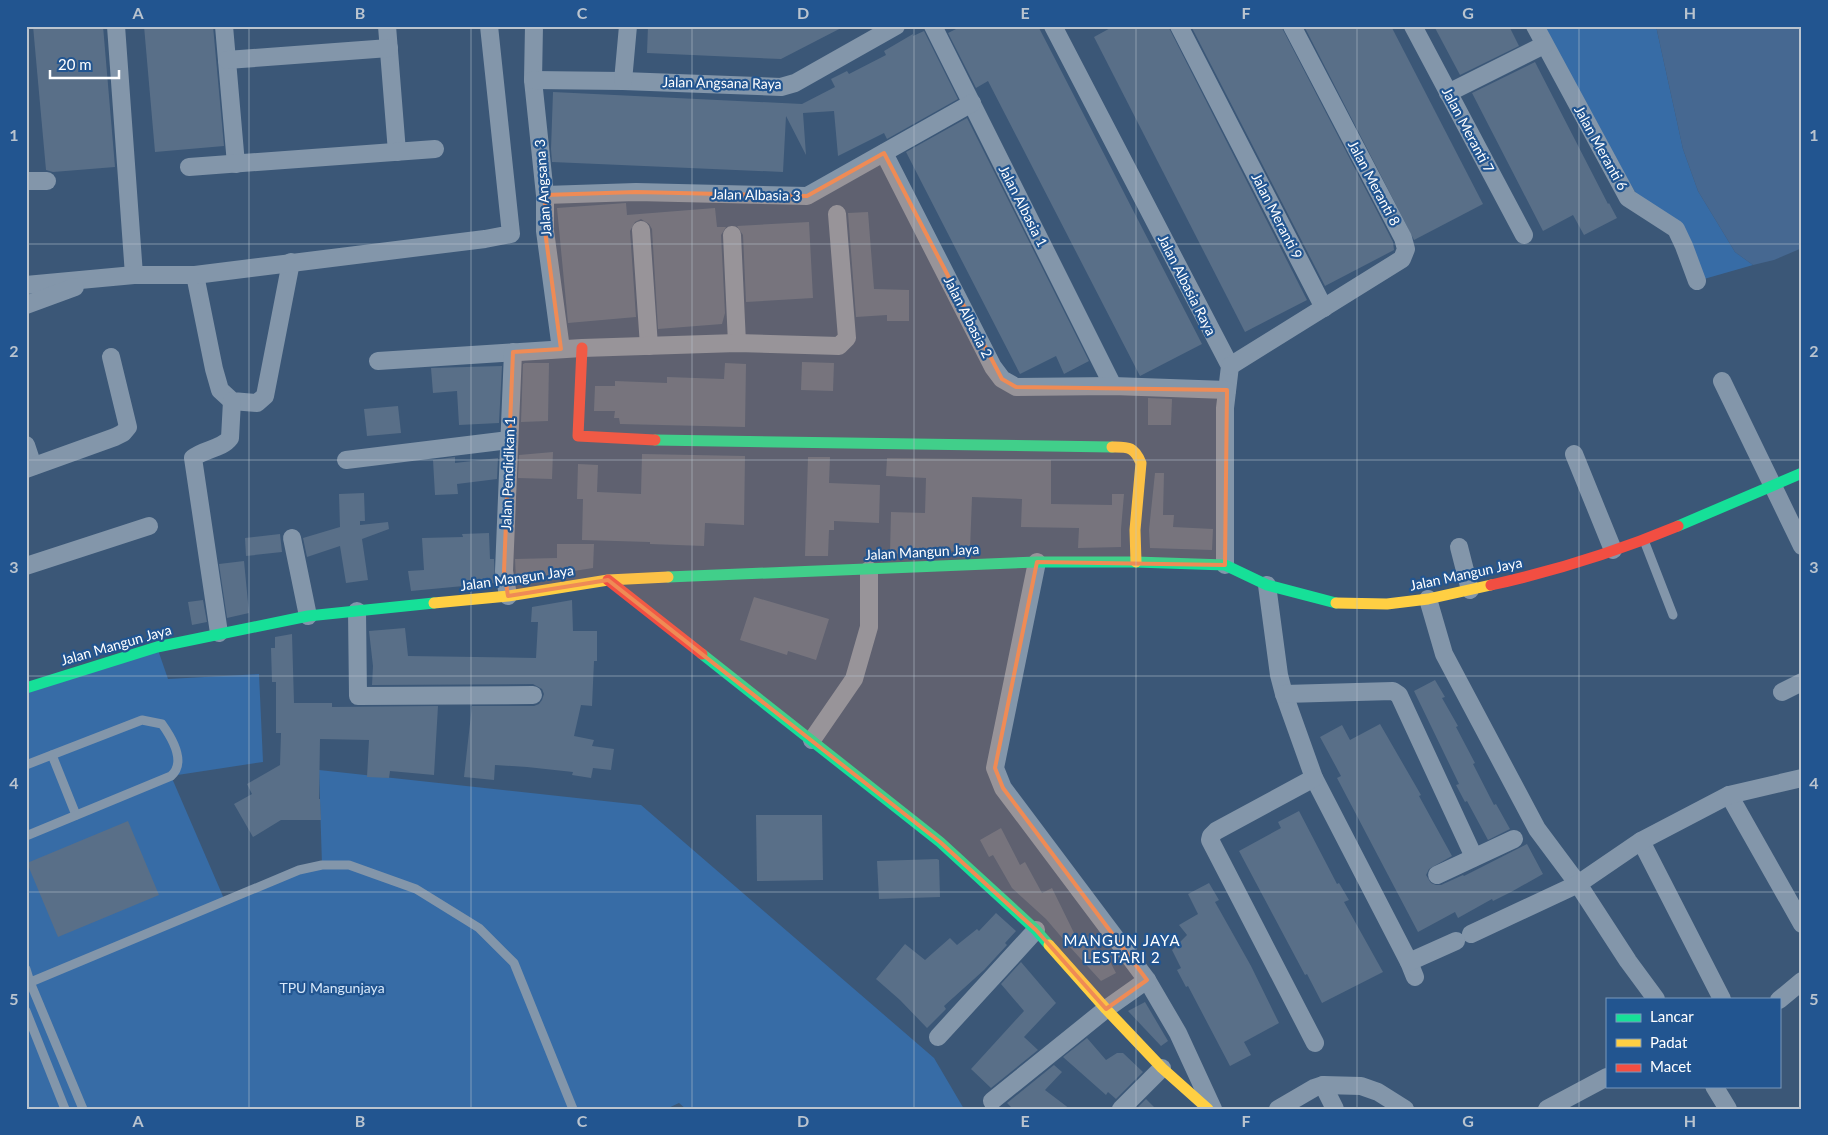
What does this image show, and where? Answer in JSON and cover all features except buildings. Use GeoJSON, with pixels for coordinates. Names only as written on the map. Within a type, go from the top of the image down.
{"type":"FeatureCollection","features":[{"type":"Feature","properties":{"kind":"street"},"geometry":{"type":"LineString","coordinates":[[116,26],[134,275]]}},
{"type":"Feature","properties":{"kind":"street"},"geometry":{"type":"LineString","coordinates":[[224,26],[236,164]]}},
{"type":"Feature","properties":{"kind":"street"},"geometry":{"type":"LineString","coordinates":[[387,26],[397,152]]}},
{"type":"Feature","properties":{"kind":"street"},"geometry":{"type":"LineString","coordinates":[[26,285],[134,275],[195,275],[485,239],[511,234],[489,26]]}},
{"type":"Feature","properties":{"kind":"street","name":"Jalan Angsana 3"},"geometry":{"type":"LineString","coordinates":[[534,26],[533,80],[545,195],[545,231],[562,349]]}},
{"type":"Feature","properties":{"kind":"street"},"geometry":{"type":"LineString","coordinates":[[623,81],[628,26]]}},
{"type":"Feature","properties":{"kind":"street","name":"Jalan Angsana Raya"},"geometry":{"type":"LineString","coordinates":[[533,80],[623,81],[781,87],[795,83],[896,26]]}},
{"type":"Feature","properties":{"kind":"street","name":"Jalan Albasia 1"},"geometry":{"type":"LineString","coordinates":[[933,26],[1113,386]]}},
{"type":"Feature","properties":{"kind":"street","name":"Jalan Albasia Raya"},"geometry":{"type":"LineString","coordinates":[[1053,26],[1230,366]]}},
{"type":"Feature","properties":{"kind":"street","name":"Jalan Meranti 9"},"geometry":{"type":"LineString","coordinates":[[1179,26],[1324,308]]}},
{"type":"Feature","properties":{"kind":"street","name":"Jalan Meranti 8"},"geometry":{"type":"LineString","coordinates":[[1292,26],[1403,238],[1406,249],[1402,259],[1324,308]]}},
{"type":"Feature","properties":{"kind":"street","name":"Jalan Meranti 7"},"geometry":{"type":"LineString","coordinates":[[1413,26],[1524,234]]}},
{"type":"Feature","properties":{"kind":"street","name":"Jalan Meranti 6"},"geometry":{"type":"LineString","coordinates":[[1535,26],[1628,198],[1676,230],[1697,281]]}},
{"type":"Feature","properties":{"kind":"street"},"geometry":{"type":"LineString","coordinates":[[1448,93],[1544,45]]}},
{"type":"Feature","properties":{"kind":"street"},"geometry":{"type":"LineString","coordinates":[[227,60],[388,48]]}},
{"type":"Feature","properties":{"kind":"street","name":"Jalan Albasia 3"},"geometry":{"type":"LineString","coordinates":[[545,195],[636,192],[807,196],[972,103]]}},
{"type":"Feature","properties":{"kind":"street"},"geometry":{"type":"LineString","coordinates":[[189,167],[435,149]]}},
{"type":"Feature","properties":{"kind":"street","name":"Jalan Albasia 2"},"geometry":{"type":"LineString","coordinates":[[884,152],[994,367],[1002,379],[1016,387],[1113,386],[1227,390]]}},
{"type":"Feature","properties":{"kind":"street"},"geometry":{"type":"LineString","coordinates":[[26,181],[47,181]]}},
{"type":"Feature","properties":{"kind":"street"},"geometry":{"type":"LineString","coordinates":[[378,361],[582,348],[738,343],[839,346],[847,338],[837,214]]}},
{"type":"Feature","properties":{"kind":"street"},"geometry":{"type":"LineString","coordinates":[[642,230],[649,346]]}},
{"type":"Feature","properties":{"kind":"street"},"geometry":{"type":"LineString","coordinates":[[732,235],[738,343]]}},
{"type":"Feature","properties":{"kind":"street"},"geometry":{"type":"LineString","coordinates":[[195,275],[220,390],[232,401],[257,403],[265,396],[291,262]]}},
{"type":"Feature","properties":{"kind":"street"},"geometry":{"type":"LineString","coordinates":[[26,305],[96,279]]}},
{"type":"Feature","properties":{"kind":"street"},"geometry":{"type":"LineString","coordinates":[[1225,565],[1225,408],[1230,366],[1324,308]]}},
{"type":"Feature","properties":{"kind":"street"},"geometry":{"type":"LineString","coordinates":[[582,348],[578,436],[648,440],[1128,447],[1137,453],[1141,463],[1135,530],[1136,562]]}},
{"type":"Feature","properties":{"kind":"street","name":"Jalan Pendidikan 1"},"geometry":{"type":"LineString","coordinates":[[508,596],[504,571],[513,352]]}},
{"type":"Feature","properties":{"kind":"street"},"geometry":{"type":"LineString","coordinates":[[26,445],[30,467],[123,433],[128,428],[110,357]]}},
{"type":"Feature","properties":{"kind":"street"},"geometry":{"type":"LineString","coordinates":[[1722,381],[1802,546]]}},
{"type":"Feature","properties":{"kind":"street"},"geometry":{"type":"LineString","coordinates":[[219,633],[193,458],[227,442],[230,438],[232,401]]}},
{"type":"Feature","properties":{"kind":"street"},"geometry":{"type":"LineString","coordinates":[[346,460],[509,440]]}},
{"type":"Feature","properties":{"kind":"street"},"geometry":{"type":"LineString","coordinates":[[1574,454],[1613,550]]}},
{"type":"Feature","properties":{"kind":"street","name":"Jalan Mangun Jaya"},"geometry":{"type":"LineString","coordinates":[[26,688],[158,647],[308,616],[508,596],[608,580],[1037,562],[1136,562],[1225,565],[1267,585],[1341,604],[1387,604],[1428,600],[1523,578],[1644,540],[1802,473]]}},
{"type":"Feature","properties":{"kind":"street"},"geometry":{"type":"LineString","coordinates":[[26,566],[149,526]]}},
{"type":"Feature","properties":{"kind":"street"},"geometry":{"type":"LineString","coordinates":[[292,538],[308,616]]}},
{"type":"Feature","properties":{"kind":"street"},"geometry":{"type":"LineString","coordinates":[[1459,547],[1470,590]]}},
{"type":"Feature","properties":{"kind":"street"},"geometry":{"type":"LineString","coordinates":[[1037,562],[995,768],[1003,788],[1147,980],[1178,1033],[1205,1108]]}},
{"type":"Feature","properties":{"kind":"street"},"geometry":{"type":"LineString","coordinates":[[812,740],[854,679],[869,627],[869,570]]}},
{"type":"Feature","properties":{"kind":"street"},"geometry":{"type":"LineString","coordinates":[[608,580],[940,842],[1036,930],[1106,1009],[1162,1068],[1205,1108]]}},
{"type":"Feature","properties":{"kind":"street"},"geometry":{"type":"LineString","coordinates":[[1267,585],[1279,675],[1314,778],[1412,970],[1464,938],[1578,884],[1641,841],[1729,795],[1802,778]]}},
{"type":"Feature","properties":{"kind":"street"},"geometry":{"type":"LineString","coordinates":[[1428,600],[1444,654],[1537,829],[1578,884],[1628,961],[1655,998]]}},
{"type":"Feature","properties":{"kind":"street"},"geometry":{"type":"LineString","coordinates":[[357,611],[358,696],[534,694]]}},
{"type":"Feature","properties":{"kind":"street"},"geometry":{"type":"LineString","coordinates":[[1782,692],[1802,682]]}},
{"type":"Feature","properties":{"kind":"street"},"geometry":{"type":"LineString","coordinates":[[1284,694],[1393,691],[1399,695],[1474,857]]}},
{"type":"Feature","properties":{"kind":"street"},"geometry":{"type":"LineString","coordinates":[[1314,778],[1216,831],[1210,840],[1315,1043]]}},
{"type":"Feature","properties":{"kind":"street"},"geometry":{"type":"LineString","coordinates":[[1729,795],[1802,924]]}},
{"type":"Feature","properties":{"kind":"street"},"geometry":{"type":"LineString","coordinates":[[1437,875],[1514,839]]}},
{"type":"Feature","properties":{"kind":"street"},"geometry":{"type":"LineString","coordinates":[[1641,841],[1721,998]]}},
{"type":"Feature","properties":{"kind":"street"},"geometry":{"type":"LineString","coordinates":[[938,1037],[1036,930]]}},
{"type":"Feature","properties":{"kind":"street"},"geometry":{"type":"LineString","coordinates":[[992,1101],[1106,1009],[1147,980]]}},
{"type":"Feature","properties":{"kind":"street"},"geometry":{"type":"LineString","coordinates":[[1780,999],[1802,981]]}},
{"type":"Feature","properties":{"kind":"street"},"geometry":{"type":"LineString","coordinates":[[1122,1109],[1162,1068]]}},
{"type":"Feature","properties":{"kind":"street"},"geometry":{"type":"LineString","coordinates":[[1547,1109],[1606,1078]]}},
{"type":"Feature","properties":{"kind":"street"},"geometry":{"type":"LineString","coordinates":[[1323,1086],[1335,1109]]}},
{"type":"Feature","properties":{"kind":"street"},"geometry":{"type":"LineString","coordinates":[[1278,1109],[1314,1088],[1323,1086],[1362,1086],[1378,1092],[1405,1109]]}},
{"type":"Feature","properties":{"kind":"street"},"geometry":{"type":"LineString","coordinates":[[1715,1088],[1728,1109]]}},
{"type":"Feature","properties":{"kind":"lane"},"geometry":{"type":"LineString","coordinates":[[1644,540],[1672,615]]}},
{"type":"Feature","properties":{"kind":"lane"},"geometry":{"type":"LineString","coordinates":[[26,765],[142,720],[162,724],[171,736],[178,758],[176,771],[171,776],[26,836]]}},
{"type":"Feature","properties":{"kind":"lane"},"geometry":{"type":"LineString","coordinates":[[52,755],[76,816]]}},
{"type":"Feature","properties":{"kind":"lane"},"geometry":{"type":"LineString","coordinates":[[28,983],[299,870],[322,865],[349,865],[416,890],[479,928],[514,963],[573,1109]]}},
{"type":"Feature","properties":{"kind":"lane"},"geometry":{"type":"LineString","coordinates":[[26,969],[28,983],[83,1109]]}},
{"type":"Feature","properties":{"kind":"lane"},"geometry":{"type":"LineString","coordinates":[[26,1011],[65,1109]]}},
{"type":"Feature","properties":{"kind":"highlighted area"},"geometry":{"type":"Polygon","coordinates":[[[884,153],[1002,379],[1016,387],[1227,390],[1225,565],[1037,562],[995,768],[1003,788],[1147,980],[1106,1009],[1036,930],[940,842],[608,580],[508,596],[504,571],[513,352],[561,349],[545,231],[545,195],[636,192],[807,196],[884,153]]]}},
{"type":"Feature","properties":{"kind":"green space"},"geometry":{"type":"Polygon","coordinates":[[[1535,26],[1656,26],[1683,149],[1698,191],[1735,252],[1753,265],[1697,281],[1684,246],[1646,210],[1535,26]]]}},
{"type":"Feature","properties":{"kind":"green space","name":"TPU Mangunjaya"},"geometry":{"type":"Polygon","coordinates":[[[157,647],[168,679],[259,674],[263,762],[171,776],[225,901],[322,865],[319,770],[641,805],[934,1058],[964,1109],[686,1109],[679,1103],[666,1109],[26,1109],[26,688],[157,647]]]}},
{"type":"Feature","properties":{"kind":"shaded area"},"geometry":{"type":"Polygon","coordinates":[[[1656,26],[1802,26],[1802,248],[1774,260],[1753,265],[1735,252],[1698,191],[1683,149],[1656,26]]]}},
{"type":"Feature","properties":{"kind":"traffic: fast"},"geometry":{"type":"LineString","coordinates":[[655,440],[1112,447]]}},
{"type":"Feature","properties":{"kind":"traffic: fast"},"geometry":{"type":"LineString","coordinates":[[1678,526],[1802,473]]}},
{"type":"Feature","properties":{"kind":"traffic: fast"},"geometry":{"type":"LineString","coordinates":[[668,577],[1037,562],[1136,562],[1225,565],[1267,585],[1336,603]]}},
{"type":"Feature","properties":{"kind":"traffic: fast"},"geometry":{"type":"LineString","coordinates":[[26,688],[157,647],[308,616],[434,603]]}},
{"type":"Feature","properties":{"kind":"traffic: fast"},"geometry":{"type":"LineString","coordinates":[[702,654],[940,842],[1036,930],[1049,945]]}},
{"type":"Feature","properties":{"kind":"traffic: slow"},"geometry":{"type":"LineString","coordinates":[[1112,447],[1133,450],[1141,463],[1135,530],[1136,562]]}},
{"type":"Feature","properties":{"kind":"traffic: slow"},"geometry":{"type":"LineString","coordinates":[[434,603],[508,596],[608,580],[668,577]]}},
{"type":"Feature","properties":{"kind":"traffic: slow"},"geometry":{"type":"LineString","coordinates":[[1336,603],[1387,604],[1428,599],[1491,585]]}},
{"type":"Feature","properties":{"kind":"traffic: slow"},"geometry":{"type":"LineString","coordinates":[[1049,945],[1162,1068],[1208,1109]]}},
{"type":"Feature","properties":{"kind":"traffic: jam"},"geometry":{"type":"LineString","coordinates":[[582,348],[578,436],[655,440]]}},
{"type":"Feature","properties":{"kind":"traffic: jam"},"geometry":{"type":"LineString","coordinates":[[1491,585],[1586,560],[1678,526]]}},
{"type":"Feature","properties":{"kind":"traffic: jam"},"geometry":{"type":"LineString","coordinates":[[608,580],[702,654]]}},
{"type":"Feature","properties":{"kind":"district","name":"MANGUN JAYA LESTARI 2"},"geometry":{"type":"Point","coordinates":[1122,950]}}]}
